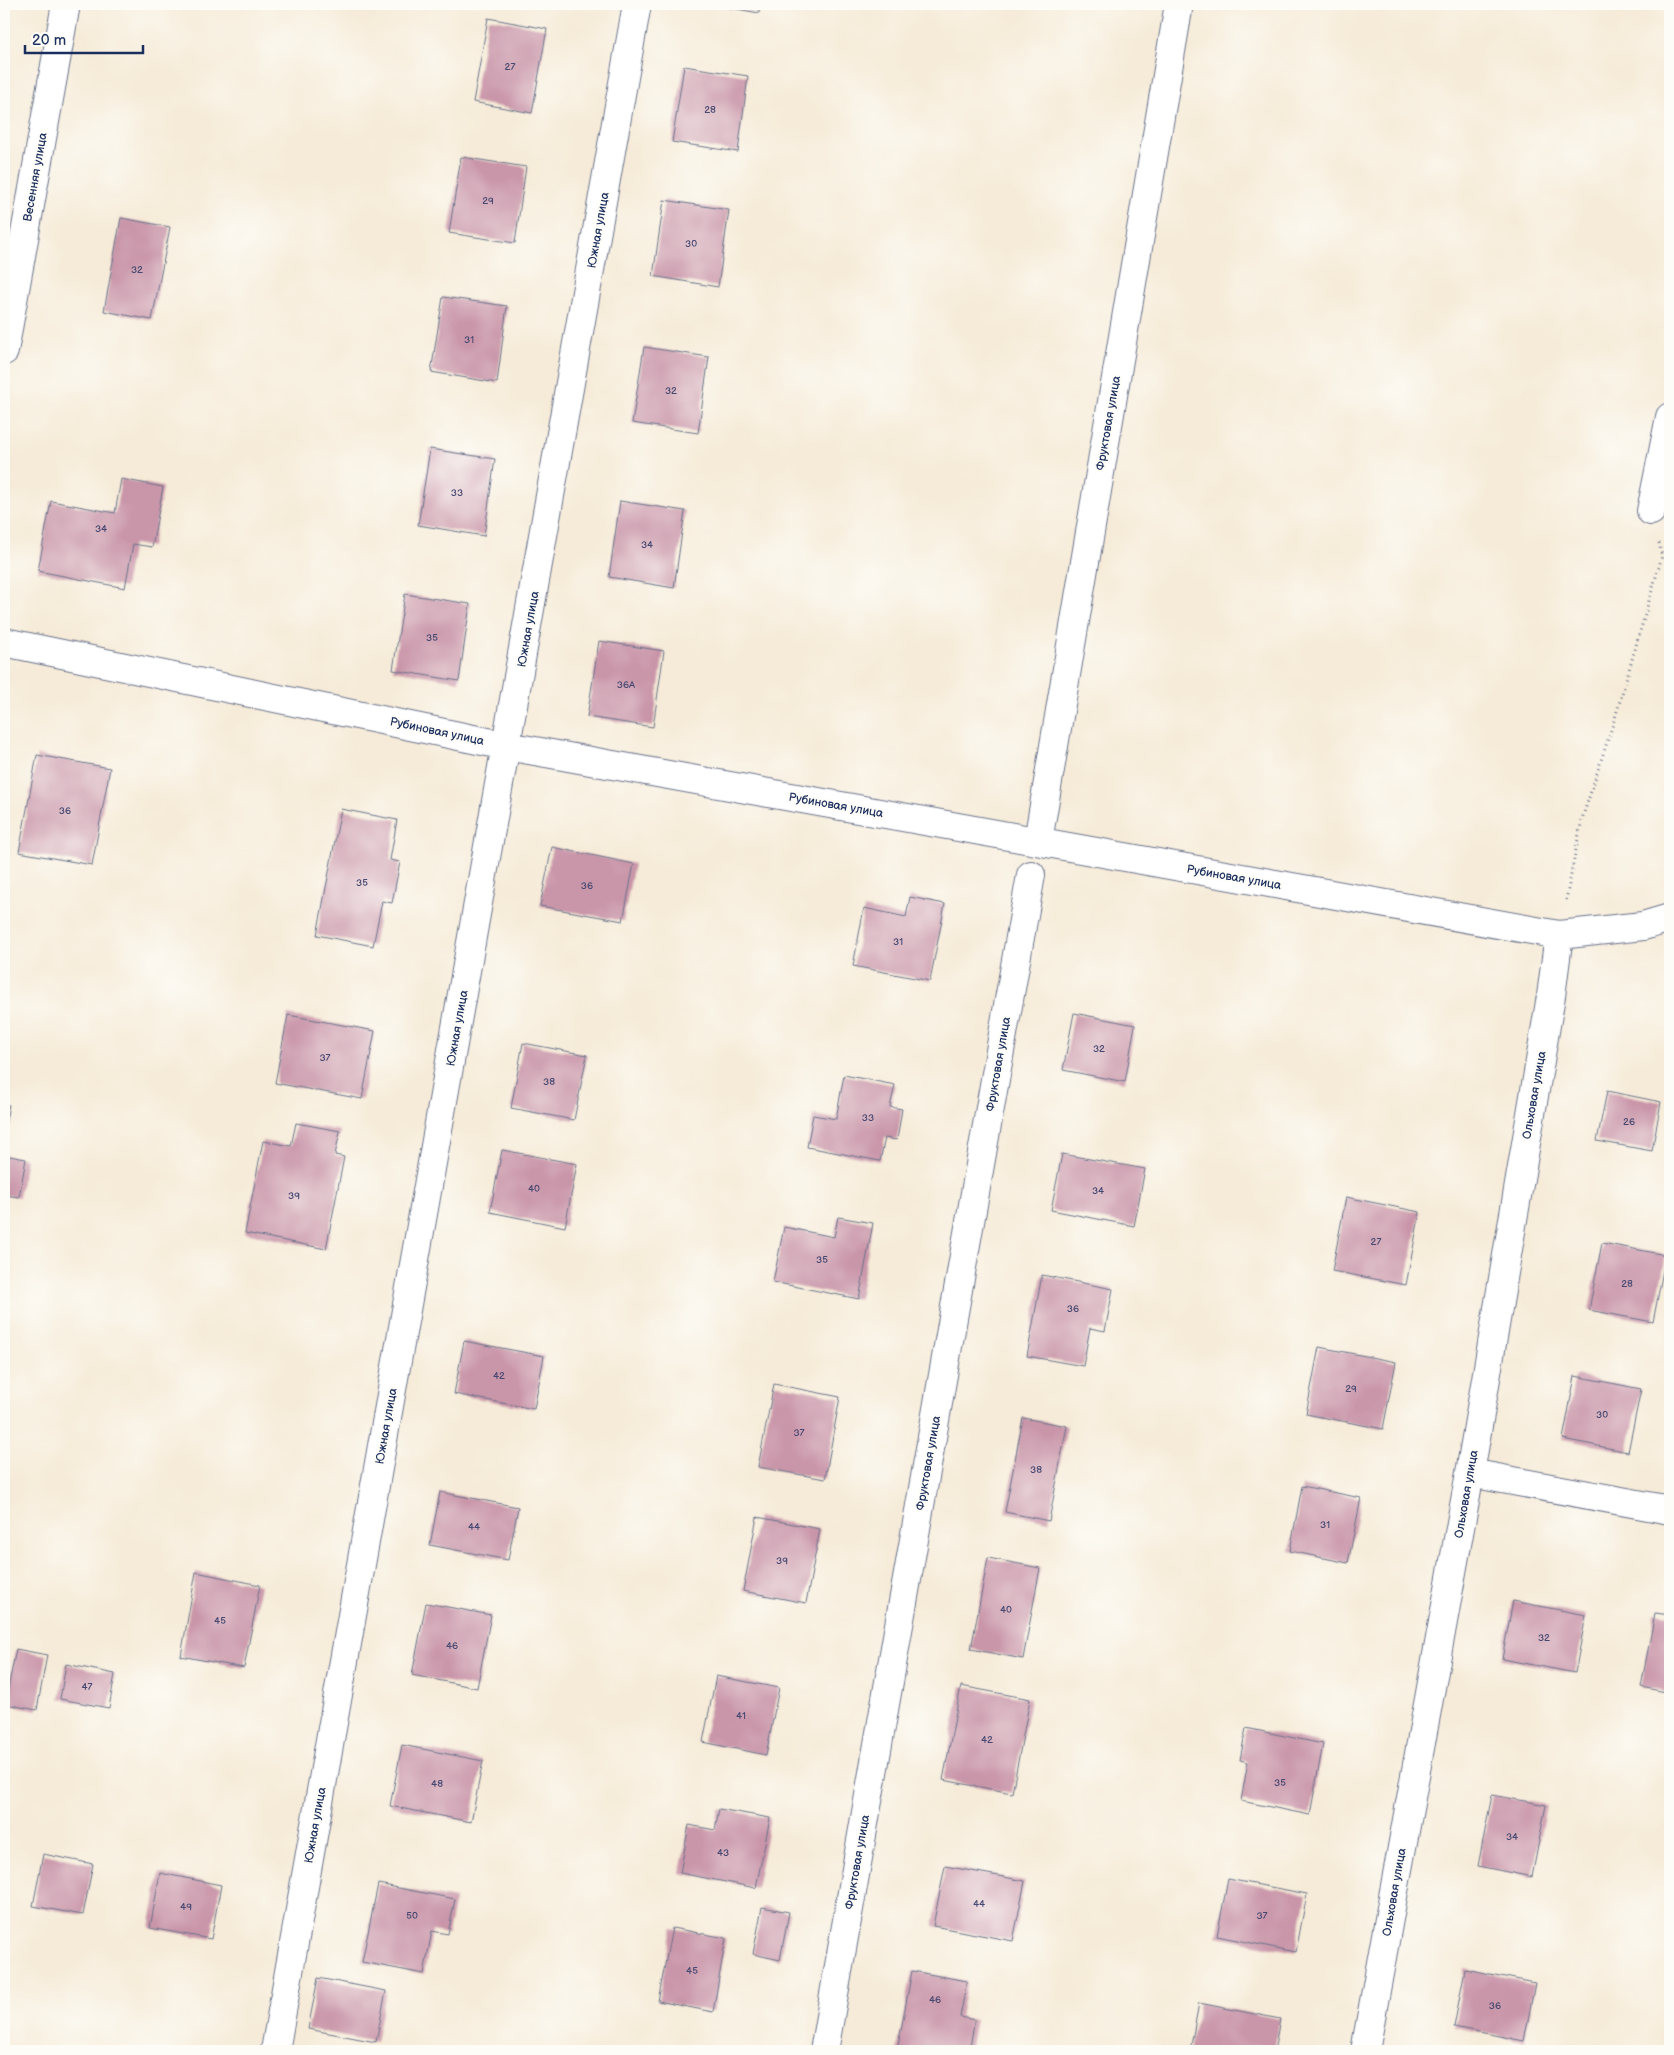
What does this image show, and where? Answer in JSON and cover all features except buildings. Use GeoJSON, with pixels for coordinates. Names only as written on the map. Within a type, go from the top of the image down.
{"type":"FeatureCollection","features":[{"type":"Feature","properties":{"kind":"street","name":"Весенняя улица"},"geometry":{"type":"LineString","coordinates":[[4,351],[66,4]]}},
{"type":"Feature","properties":{"kind":"street","name":"Южная улица"},"geometry":{"type":"LineString","coordinates":[[275,2051],[637,4]]}},
{"type":"Feature","properties":{"kind":"street","name":"Фруктовая улица"},"geometry":{"type":"LineString","coordinates":[[1038,842],[1178,4]]}},
{"type":"Feature","properties":{"kind":"street"},"geometry":{"type":"LineString","coordinates":[[1651,511],[1670,417]]}},
{"type":"Feature","properties":{"kind":"street","name":"Рубиновая улица"},"geometry":{"type":"LineString","coordinates":[[4,642],[507,746],[1559,935],[1642,926],[1670,918]]}},
{"type":"Feature","properties":{"kind":"street","name":"Фруктовая улица"},"geometry":{"type":"LineString","coordinates":[[824,2051],[1031,875]]}},
{"type":"Feature","properties":{"kind":"street","name":"Ольховая улица"},"geometry":{"type":"LineString","coordinates":[[1365,2051],[1470,1473],[1551,996],[1559,935]]}},
{"type":"Feature","properties":{"kind":"street"},"geometry":{"type":"LineString","coordinates":[[1470,1473],[1670,1510]]}},
{"type":"Feature","properties":{"kind":"path"},"geometry":{"type":"LineString","coordinates":[[1559,935],[1582,819],[1615,718],[1662,556],[1651,511]]}}]}
